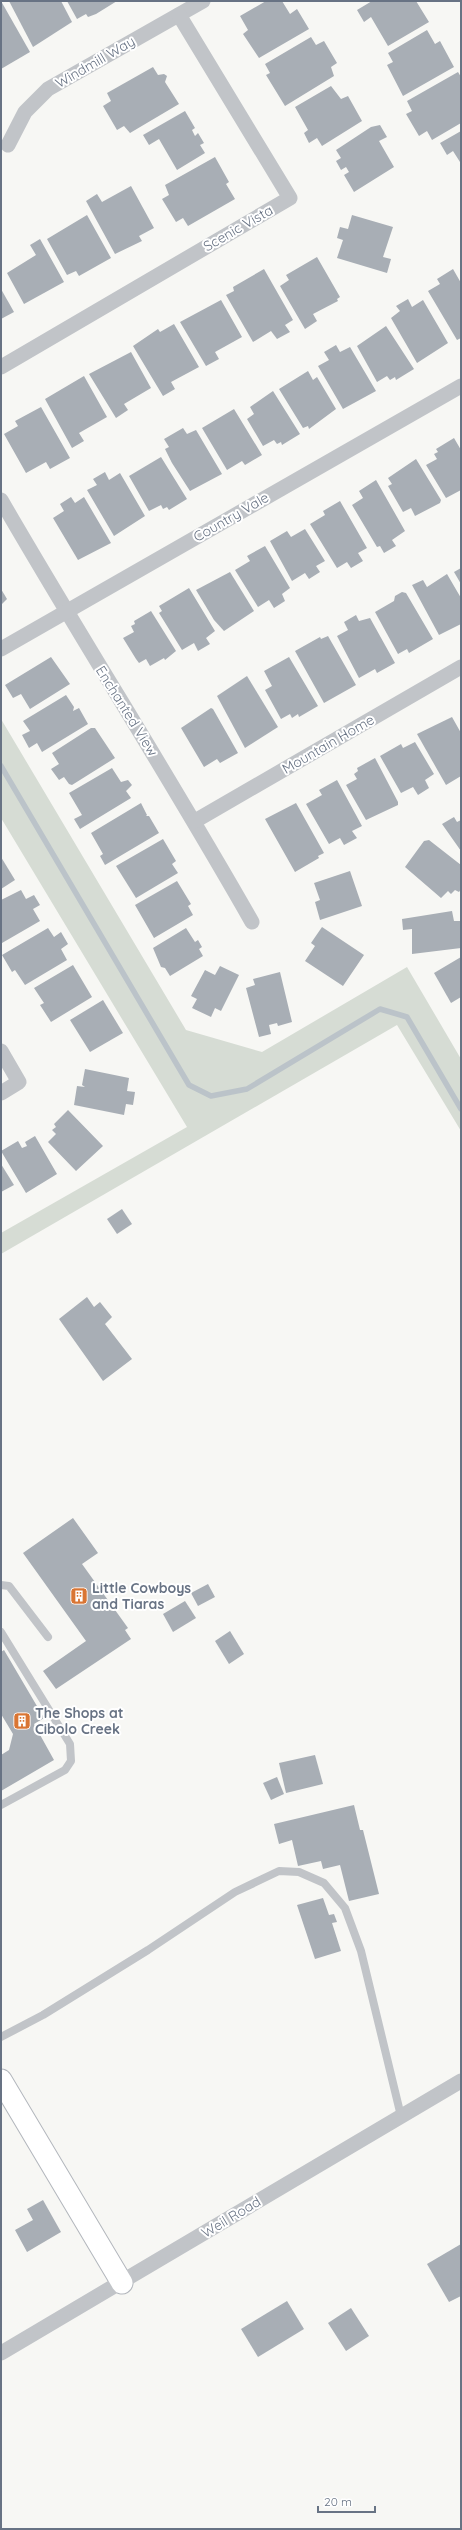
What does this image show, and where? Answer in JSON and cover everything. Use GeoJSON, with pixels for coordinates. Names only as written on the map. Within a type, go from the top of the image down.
{"type":"FeatureCollection","features":[{"type":"Feature","properties":{"kind":"main road"},"geometry":{"type":"LineString","coordinates":[[1,2080],[122,2283]]}},
{"type":"Feature","properties":{"kind":"street","name":"Windmill Way"},"geometry":{"type":"LineString","coordinates":[[8,145],[25,112],[48,89],[203,1]]}},
{"type":"Feature","properties":{"kind":"street","name":"Scenic Vista"},"geometry":{"type":"LineString","coordinates":[[1,366],[290,198],[179,15]]}},
{"type":"Feature","properties":{"kind":"street","name":"Country Vale"},"geometry":{"type":"LineString","coordinates":[[1,649],[461,386]]}},
{"type":"Feature","properties":{"kind":"street","name":"Enchanted View"},"geometry":{"type":"LineString","coordinates":[[1,500],[66,612],[195,821],[252,922]]}},
{"type":"Feature","properties":{"kind":"street","name":"Mountain Home"},"geometry":{"type":"LineString","coordinates":[[195,821],[461,668]]}},
{"type":"Feature","properties":{"kind":"street"},"geometry":{"type":"LineString","coordinates":[[1,1051],[19,1082],[1,1093]]}},
{"type":"Feature","properties":{"kind":"street","name":"Weil Road"},"geometry":{"type":"LineString","coordinates":[[1,2353],[122,2283],[461,2081]]}},
{"type":"Feature","properties":{"kind":"lane"},"geometry":{"type":"LineString","coordinates":[[1,1585],[9,1586],[48,1637]]}},
{"type":"Feature","properties":{"kind":"lane"},"geometry":{"type":"LineString","coordinates":[[1,1632],[70,1744],[71,1761],[65,1770],[1,1805]]}},
{"type":"Feature","properties":{"kind":"lane"},"geometry":{"type":"LineString","coordinates":[[1,2037],[122,1966],[235,1892],[279,1871],[299,1872],[324,1883],[345,1908],[361,1951],[401,2116]]}},
{"type":"Feature","properties":{"kind":"shaded area"},"geometry":{"type":"Polygon","coordinates":[[[1,719],[186,1030],[262,1052],[407,967],[461,1059],[461,1131],[397,1025],[1,1254],[1,1233],[187,1127],[1,818],[1,719]]]}},
{"type":"Feature","properties":{"kind":"building"},"geometry":{"type":"Polygon","coordinates":[[[1,1],[30,52],[1,69],[1,1]]]}},
{"type":"Feature","properties":{"kind":"building"},"geometry":{"type":"Polygon","coordinates":[[[9,1],[61,1],[72,22],[33,47],[9,1]]]}},
{"type":"Feature","properties":{"kind":"building"},"geometry":{"type":"Polygon","coordinates":[[[67,1],[117,1],[96,14],[88,17],[86,14],[77,19],[67,1]]]}},
{"type":"Feature","properties":{"kind":"building"},"geometry":{"type":"Polygon","coordinates":[[[266,1],[282,1],[290,14],[297,9],[309,29],[259,58],[243,34],[248,30],[240,16],[266,1]]]}},
{"type":"Feature","properties":{"kind":"building"},"geometry":{"type":"Polygon","coordinates":[[[372,1],[416,1],[429,22],[388,46],[371,17],[364,22],[357,10],[372,1]]]}},
{"type":"Feature","properties":{"kind":"building"},"geometry":{"type":"Polygon","coordinates":[[[427,30],[435,44],[440,41],[454,67],[403,96],[387,65],[393,62],[388,53],[427,30]]]}},
{"type":"Feature","properties":{"kind":"building"},"geometry":{"type":"Polygon","coordinates":[[[311,37],[316,45],[324,41],[337,63],[331,67],[334,76],[285,106],[266,75],[270,73],[265,64],[311,37]]]}},
{"type":"Feature","properties":{"kind":"building"},"geometry":{"type":"Polygon","coordinates":[[[153,67],[158,75],[164,74],[167,76],[165,82],[179,104],[130,133],[124,126],[117,130],[103,106],[111,101],[107,93],[153,67]]]}},
{"type":"Feature","properties":{"kind":"building"},"geometry":{"type":"Polygon","coordinates":[[[458,72],[461,77],[461,123],[432,140],[427,131],[419,136],[406,114],[412,111],[407,101],[458,72]]]}},
{"type":"Feature","properties":{"kind":"building"},"geometry":{"type":"Polygon","coordinates":[[[331,86],[341,99],[348,96],[362,121],[322,146],[317,138],[309,143],[304,133],[308,130],[295,107],[331,86]]]}},
{"type":"Feature","properties":{"kind":"building"},"geometry":{"type":"Polygon","coordinates":[[[185,111],[195,128],[192,130],[195,136],[198,133],[204,143],[200,145],[205,153],[177,170],[159,139],[149,145],[143,135],[185,111]]]}},
{"type":"Feature","properties":{"kind":"building"},"geometry":{"type":"Polygon","coordinates":[[[380,125],[387,137],[379,141],[394,167],[354,192],[344,175],[349,172],[346,167],[341,170],[336,161],[341,158],[336,150],[371,127],[380,125]]]}},
{"type":"Feature","properties":{"kind":"building"},"geometry":{"type":"Polygon","coordinates":[[[461,131],[460,162],[453,151],[447,155],[440,143],[461,131]]]}},
{"type":"Feature","properties":{"kind":"building"},"geometry":{"type":"Polygon","coordinates":[[[215,157],[229,182],[226,184],[235,199],[188,226],[183,218],[176,222],[162,199],[169,195],[165,185],[215,157]]]}},
{"type":"Feature","properties":{"kind":"building"},"geometry":{"type":"Polygon","coordinates":[[[131,186],[154,228],[139,236],[142,241],[115,254],[86,201],[97,194],[102,202],[131,186]]]}},
{"type":"Feature","properties":{"kind":"building"},"geometry":{"type":"Polygon","coordinates":[[[87,215],[111,258],[79,276],[76,271],[67,275],[47,239],[87,215]]]}},
{"type":"Feature","properties":{"kind":"building"},"geometry":{"type":"Polygon","coordinates":[[[352,215],[393,227],[383,257],[391,259],[387,273],[337,258],[343,240],[337,238],[340,227],[348,229],[352,215]]]}},
{"type":"Feature","properties":{"kind":"building"},"geometry":{"type":"Polygon","coordinates":[[[40,239],[64,282],[24,304],[7,273],[36,255],[30,245],[40,239]]]}},
{"type":"Feature","properties":{"kind":"building"},"geometry":{"type":"Polygon","coordinates":[[[317,257],[340,297],[337,299],[338,301],[313,314],[317,321],[305,329],[280,286],[289,280],[286,275],[317,257]]]}},
{"type":"Feature","properties":{"kind":"building"},"geometry":{"type":"Polygon","coordinates":[[[264,269],[293,320],[285,325],[290,332],[277,339],[271,331],[253,342],[226,295],[234,291],[233,287],[264,269]]]}},
{"type":"Feature","properties":{"kind":"building"},"geometry":{"type":"Polygon","coordinates":[[[453,269],[461,283],[461,338],[457,340],[428,291],[440,284],[437,279],[453,269]]]}},
{"type":"Feature","properties":{"kind":"building"},"geometry":{"type":"Polygon","coordinates":[[[1,289],[14,312],[1,319],[1,289]]]}},
{"type":"Feature","properties":{"kind":"building"},"geometry":{"type":"Polygon","coordinates":[[[408,299],[412,307],[423,300],[448,343],[417,363],[391,318],[400,311],[396,306],[408,299]]]}},
{"type":"Feature","properties":{"kind":"building"},"geometry":{"type":"Polygon","coordinates":[[[221,300],[242,337],[215,352],[219,359],[206,366],[180,322],[221,300]]]}},
{"type":"Feature","properties":{"kind":"building"},"geometry":{"type":"Polygon","coordinates":[[[174,324],[199,367],[171,382],[175,389],[163,396],[133,346],[158,329],[160,332],[174,324]]]}},
{"type":"Feature","properties":{"kind":"building"},"geometry":{"type":"Polygon","coordinates":[[[386,326],[414,369],[396,380],[395,377],[390,380],[387,376],[377,382],[357,346],[386,326]]]}},
{"type":"Feature","properties":{"kind":"building"},"geometry":{"type":"Polygon","coordinates":[[[336,345],[340,352],[350,347],[376,391],[343,409],[318,366],[329,360],[324,352],[336,345]]]}},
{"type":"Feature","properties":{"kind":"building"},"geometry":{"type":"Polygon","coordinates":[[[131,352],[151,388],[124,404],[128,410],[116,418],[89,374],[131,352]]]}},
{"type":"Feature","properties":{"kind":"building"},"geometry":{"type":"Polygon","coordinates":[[[308,371],[313,380],[317,377],[336,409],[309,429],[308,426],[303,428],[279,389],[308,371]]]}},
{"type":"Feature","properties":{"kind":"building"},"geometry":{"type":"Polygon","coordinates":[[[84,376],[107,417],[79,433],[84,441],[72,448],[45,399],[84,376]]]}},
{"type":"Feature","properties":{"kind":"building"},"geometry":{"type":"Polygon","coordinates":[[[273,391],[300,434],[282,445],[281,442],[277,444],[274,440],[263,446],[247,419],[254,414],[250,407],[273,391]]]}},
{"type":"Feature","properties":{"kind":"building"},"geometry":{"type":"Polygon","coordinates":[[[41,407],[70,458],[50,469],[46,462],[26,473],[4,434],[18,426],[15,421],[41,407]]]}},
{"type":"Feature","properties":{"kind":"building"},"geometry":{"type":"Polygon","coordinates":[[[234,409],[262,455],[245,465],[242,461],[227,470],[202,428],[234,409]]]}},
{"type":"Feature","properties":{"kind":"building"},"geometry":{"type":"Polygon","coordinates":[[[183,428],[187,434],[196,430],[222,474],[190,491],[165,449],[169,447],[164,439],[183,428]]]}},
{"type":"Feature","properties":{"kind":"building"},"geometry":{"type":"Polygon","coordinates":[[[454,438],[461,450],[461,490],[446,498],[426,465],[437,459],[434,454],[438,452],[436,449],[454,438]]]}},
{"type":"Feature","properties":{"kind":"building"},"geometry":{"type":"Polygon","coordinates":[[[161,457],[187,499],[169,510],[167,507],[163,509],[161,505],[149,511],[129,476],[161,457]]]}},
{"type":"Feature","properties":{"kind":"building"},"geometry":{"type":"Polygon","coordinates":[[[416,459],[441,500],[440,503],[415,516],[411,508],[403,512],[388,486],[392,484],[388,478],[416,459]]]}},
{"type":"Feature","properties":{"kind":"building"},"geometry":{"type":"Polygon","coordinates":[[[105,472],[109,480],[120,473],[145,516],[114,536],[87,490],[97,485],[93,479],[105,472]]]}},
{"type":"Feature","properties":{"kind":"building"},"geometry":{"type":"Polygon","coordinates":[[[376,480],[405,531],[392,540],[396,546],[384,553],[380,546],[377,547],[352,505],[363,498],[359,491],[376,480]]]}},
{"type":"Feature","properties":{"kind":"building"},"geometry":{"type":"Polygon","coordinates":[[[71,497],[75,503],[84,497],[111,543],[78,560],[53,518],[64,511],[60,504],[71,497]]]}},
{"type":"Feature","properties":{"kind":"building"},"geometry":{"type":"Polygon","coordinates":[[[340,501],[367,548],[358,553],[363,561],[351,568],[347,562],[337,568],[310,524],[325,515],[323,511],[340,501]]]}},
{"type":"Feature","properties":{"kind":"building"},"geometry":{"type":"Polygon","coordinates":[[[305,529],[325,561],[316,566],[320,572],[309,579],[305,573],[292,581],[270,541],[287,531],[291,537],[305,529]]]}},
{"type":"Feature","properties":{"kind":"building"},"geometry":{"type":"Polygon","coordinates":[[[265,546],[290,588],[282,594],[285,601],[274,608],[269,600],[258,607],[235,570],[250,561],[247,556],[265,546]]]}},
{"type":"Feature","properties":{"kind":"building"},"geometry":{"type":"Polygon","coordinates":[[[461,568],[461,584],[454,572],[461,568]]]}},
{"type":"Feature","properties":{"kind":"building"},"geometry":{"type":"Polygon","coordinates":[[[230,572],[254,611],[224,631],[214,620],[196,590],[230,572]]]}},
{"type":"Feature","properties":{"kind":"building"},"geometry":{"type":"Polygon","coordinates":[[[447,574],[461,598],[461,624],[439,635],[412,585],[423,580],[427,587],[447,574]]]}},
{"type":"Feature","properties":{"kind":"building"},"geometry":{"type":"Polygon","coordinates":[[[189,588],[215,631],[206,638],[210,644],[198,651],[194,643],[182,650],[159,613],[162,611],[159,606],[189,588]]]}},
{"type":"Feature","properties":{"kind":"building"},"geometry":{"type":"Polygon","coordinates":[[[1,589],[7,599],[1,605],[1,589]]]}},
{"type":"Feature","properties":{"kind":"building"},"geometry":{"type":"Polygon","coordinates":[[[402,592],[406,593],[433,639],[409,653],[407,649],[398,654],[375,612],[394,601],[395,596],[402,592]]]}},
{"type":"Feature","properties":{"kind":"building"},"geometry":{"type":"Polygon","coordinates":[[[151,611],[176,651],[165,660],[164,658],[150,666],[146,659],[139,663],[123,638],[134,632],[131,626],[135,624],[134,621],[151,611]]]}},
{"type":"Feature","properties":{"kind":"building"},"geometry":{"type":"Polygon","coordinates":[[[356,615],[359,621],[370,618],[395,663],[377,673],[375,669],[359,678],[337,636],[348,630],[344,622],[356,615]]]}},
{"type":"Feature","properties":{"kind":"building"},"geometry":{"type":"Polygon","coordinates":[[[328,636],[356,685],[324,703],[295,651],[320,637],[321,639],[328,636]]]}},
{"type":"Feature","properties":{"kind":"building"},"geometry":{"type":"Polygon","coordinates":[[[51,657],[70,684],[30,709],[21,694],[13,698],[5,685],[51,657]]]}},
{"type":"Feature","properties":{"kind":"building"},"geometry":{"type":"Polygon","coordinates":[[[289,657],[318,706],[299,717],[298,714],[292,718],[290,714],[281,719],[265,690],[272,686],[264,671],[289,657]]]}},
{"type":"Feature","properties":{"kind":"building"},"geometry":{"type":"Polygon","coordinates":[[[247,676],[278,727],[245,748],[217,696],[247,676]]]}},
{"type":"Feature","properties":{"kind":"building"},"geometry":{"type":"Polygon","coordinates":[[[66,695],[74,707],[73,711],[79,708],[88,724],[42,752],[37,743],[29,748],[22,735],[30,731],[23,721],[66,695]]]}},
{"type":"Feature","properties":{"kind":"building"},"geometry":{"type":"Polygon","coordinates":[[[211,708],[213,709],[238,753],[220,763],[217,759],[204,767],[181,728],[211,708]]]}},
{"type":"Feature","properties":{"kind":"building"},"geometry":{"type":"Polygon","coordinates":[[[452,717],[461,733],[461,776],[446,785],[417,734],[452,717]]]}},
{"type":"Feature","properties":{"kind":"building"},"geometry":{"type":"Polygon","coordinates":[[[91,728],[95,728],[115,758],[72,785],[69,784],[64,777],[59,780],[51,769],[59,764],[52,753],[91,728]]]}},
{"type":"Feature","properties":{"kind":"building"},"geometry":{"type":"Polygon","coordinates":[[[415,742],[434,774],[425,780],[429,788],[418,795],[413,787],[401,793],[380,756],[401,744],[403,748],[415,742]]]}},
{"type":"Feature","properties":{"kind":"building"},"geometry":{"type":"Polygon","coordinates":[[[375,758],[398,802],[398,805],[366,820],[346,785],[357,779],[354,774],[358,771],[357,768],[375,758]]]}},
{"type":"Feature","properties":{"kind":"building"},"geometry":{"type":"Polygon","coordinates":[[[112,768],[121,782],[128,780],[132,785],[126,791],[131,798],[80,829],[74,819],[82,815],[69,793],[112,768]]]}},
{"type":"Feature","properties":{"kind":"building"},"geometry":{"type":"Polygon","coordinates":[[[337,780],[362,826],[352,831],[357,838],[344,845],[340,838],[329,844],[306,804],[322,795],[319,790],[337,780]]]}},
{"type":"Feature","properties":{"kind":"building"},"geometry":{"type":"Polygon","coordinates":[[[141,803],[147,815],[146,816],[149,816],[159,833],[105,865],[100,856],[103,854],[91,833],[141,803]]]}},
{"type":"Feature","properties":{"kind":"building"},"geometry":{"type":"Polygon","coordinates":[[[296,803],[324,853],[318,856],[319,858],[295,872],[265,819],[296,803]]]}},
{"type":"Feature","properties":{"kind":"building"},"geometry":{"type":"Polygon","coordinates":[[[454,817],[457,822],[461,820],[461,851],[442,824],[454,817]]]}},
{"type":"Feature","properties":{"kind":"building"},"geometry":{"type":"Polygon","coordinates":[[[163,839],[176,861],[172,864],[178,873],[136,898],[116,866],[163,839]]]}},
{"type":"Feature","properties":{"kind":"building"},"geometry":{"type":"Polygon","coordinates":[[[429,840],[461,865],[461,889],[459,892],[455,890],[451,894],[448,891],[441,898],[405,867],[424,841],[429,840]]]}},
{"type":"Feature","properties":{"kind":"building"},"geometry":{"type":"Polygon","coordinates":[[[1,857],[15,880],[1,889],[1,857]]]}},
{"type":"Feature","properties":{"kind":"building"},"geometry":{"type":"Polygon","coordinates":[[[350,871],[362,906],[320,920],[315,902],[320,900],[314,883],[350,871]]]}},
{"type":"Feature","properties":{"kind":"building"},"geometry":{"type":"Polygon","coordinates":[[[177,881],[191,904],[188,906],[193,915],[154,938],[135,905],[177,881]]]}},
{"type":"Feature","properties":{"kind":"building"},"geometry":{"type":"Polygon","coordinates":[[[21,890],[26,899],[34,895],[40,905],[33,909],[40,921],[2,943],[1,900],[21,890]]]}},
{"type":"Feature","properties":{"kind":"building"},"geometry":{"type":"Polygon","coordinates":[[[452,911],[454,921],[460,921],[461,948],[412,954],[412,929],[403,930],[402,919],[452,911]]]}},
{"type":"Feature","properties":{"kind":"building"},"geometry":{"type":"Polygon","coordinates":[[[322,927],[364,955],[343,986],[305,961],[315,946],[311,943],[322,927]]]}},
{"type":"Feature","properties":{"kind":"building"},"geometry":{"type":"Polygon","coordinates":[[[48,928],[54,937],[61,932],[68,944],[61,949],[67,960],[25,985],[15,970],[12,972],[2,955],[48,928]]]}},
{"type":"Feature","properties":{"kind":"building"},"geometry":{"type":"Polygon","coordinates":[[[186,928],[195,942],[198,940],[202,947],[199,949],[203,956],[170,976],[165,968],[161,967],[153,948],[186,928]]]}},
{"type":"Feature","properties":{"kind":"building"},"geometry":{"type":"Polygon","coordinates":[[[461,957],[461,997],[451,1003],[434,973],[461,957]]]}},
{"type":"Feature","properties":{"kind":"building"},"geometry":{"type":"Polygon","coordinates":[[[73,965],[92,997],[51,1022],[40,1005],[44,1003],[34,988],[73,965]]]}},
{"type":"Feature","properties":{"kind":"building"},"geometry":{"type":"Polygon","coordinates":[[[220,966],[239,975],[221,1011],[215,1008],[211,1017],[192,1008],[197,999],[191,996],[205,970],[215,975],[220,966]]]}},
{"type":"Feature","properties":{"kind":"building"},"geometry":{"type":"Polygon","coordinates":[[[280,972],[292,1022],[278,1026],[277,1023],[269,1025],[271,1034],[259,1037],[246,988],[255,985],[253,979],[280,972]]]}},
{"type":"Feature","properties":{"kind":"building"},"geometry":{"type":"Polygon","coordinates":[[[103,1000],[123,1033],[90,1052],[70,1020],[103,1000]]]}},
{"type":"Feature","properties":{"kind":"building"},"geometry":{"type":"Polygon","coordinates":[[[85,1069],[129,1078],[127,1091],[135,1092],[133,1105],[126,1104],[124,1115],[74,1105],[77,1086],[85,1087],[82,1085],[85,1069]]]}},
{"type":"Feature","properties":{"kind":"building"},"geometry":{"type":"Polygon","coordinates":[[[68,1110],[103,1146],[76,1171],[48,1142],[56,1134],[52,1130],[56,1127],[54,1124],[68,1110]]]}},
{"type":"Feature","properties":{"kind":"building"},"geometry":{"type":"Polygon","coordinates":[[[35,1136],[57,1174],[26,1193],[1,1151],[18,1141],[22,1148],[27,1146],[25,1142],[35,1136]]]}},
{"type":"Feature","properties":{"kind":"building"},"geometry":{"type":"Polygon","coordinates":[[[1,1164],[14,1185],[1,1192],[1,1164]]]}},
{"type":"Feature","properties":{"kind":"building"},"geometry":{"type":"Polygon","coordinates":[[[122,1209],[132,1224],[117,1234],[107,1219],[122,1209]]]}},
{"type":"Feature","properties":{"kind":"building"},"geometry":{"type":"Polygon","coordinates":[[[87,1297],[94,1307],[100,1302],[112,1317],[105,1324],[132,1359],[103,1381],[59,1319],[87,1297]]]}},
{"type":"Feature","properties":{"kind":"building","name":"Little Cowboys and Tiaras"},"geometry":{"type":"Polygon","coordinates":[[[73,1518],[98,1553],[82,1564],[128,1628],[125,1630],[131,1639],[56,1689],[43,1671],[86,1641],[23,1553],[73,1518]]]}},
{"type":"Feature","properties":{"kind":"building"},"geometry":{"type":"Polygon","coordinates":[[[208,1584],[215,1597],[198,1606],[191,1593],[208,1584]]]}},
{"type":"Feature","properties":{"kind":"building"},"geometry":{"type":"Polygon","coordinates":[[[185,1601],[196,1618],[173,1632],[163,1614],[185,1601]]]}},
{"type":"Feature","properties":{"kind":"building"},"geometry":{"type":"Polygon","coordinates":[[[230,1631],[244,1654],[229,1664],[215,1641],[230,1631]]]}},
{"type":"Feature","properties":{"kind":"building","name":"The Shops at Cibolo Creek"},"geometry":{"type":"Polygon","coordinates":[[[4,1650],[44,1718],[34,1724],[54,1760],[1,1791],[1,1755],[9,1750],[13,1734],[1,1714],[1,1652],[4,1650]]]}},
{"type":"Feature","properties":{"kind":"building"},"geometry":{"type":"Polygon","coordinates":[[[315,1755],[323,1784],[286,1793],[279,1763],[315,1755]]]}},
{"type":"Feature","properties":{"kind":"building"},"geometry":{"type":"Polygon","coordinates":[[[277,1777],[284,1794],[271,1800],[263,1783],[277,1777]]]}},
{"type":"Feature","properties":{"kind":"building"},"geometry":{"type":"Polygon","coordinates":[[[354,1805],[360,1830],[363,1830],[379,1894],[349,1901],[340,1865],[323,1869],[321,1861],[298,1866],[292,1840],[279,1844],[274,1824],[354,1805]]]}},
{"type":"Feature","properties":{"kind":"building"},"geometry":{"type":"Polygon","coordinates":[[[323,1898],[329,1915],[334,1914],[337,1922],[332,1923],[341,1951],[315,1959],[297,1905],[323,1898]]]}},
{"type":"Feature","properties":{"kind":"building"},"geometry":{"type":"Polygon","coordinates":[[[43,2200],[61,2232],[27,2252],[15,2230],[33,2220],[27,2209],[43,2200]]]}},
{"type":"Feature","properties":{"kind":"building"},"geometry":{"type":"Polygon","coordinates":[[[461,2244],[461,2296],[449,2302],[427,2264],[461,2244]]]}},
{"type":"Feature","properties":{"kind":"building"},"geometry":{"type":"Polygon","coordinates":[[[287,2301],[304,2329],[258,2357],[241,2329],[287,2301]]]}},
{"type":"Feature","properties":{"kind":"building"},"geometry":{"type":"Polygon","coordinates":[[[351,2308],[369,2336],[346,2351],[328,2323],[351,2308]]]}},
{"type":"Feature","properties":{"kind":"waterway"},"geometry":{"type":"LineString","coordinates":[[1,766],[189,1085],[211,1096],[247,1089],[380,1009],[407,1017],[461,1109]]}},
{"type":"Feature","properties":{"kind":"place","name":"Little Cowboys and Tiaras"},"geometry":{"type":"Point","coordinates":[79,1596]}},
{"type":"Feature","properties":{"kind":"place","name":"The Shops at Cibolo Creek"},"geometry":{"type":"Point","coordinates":[22,1721]}}]}
